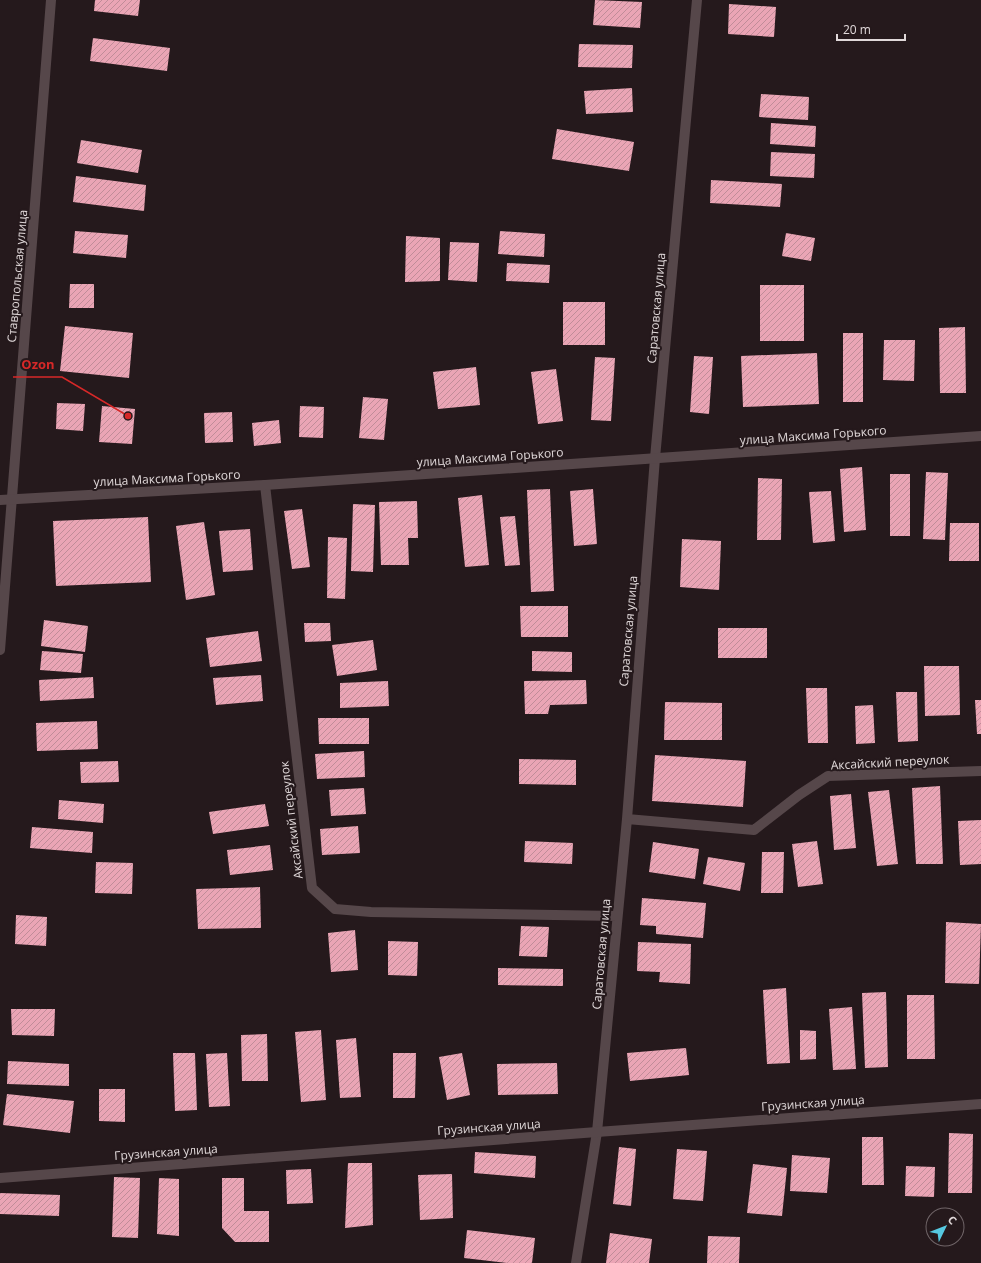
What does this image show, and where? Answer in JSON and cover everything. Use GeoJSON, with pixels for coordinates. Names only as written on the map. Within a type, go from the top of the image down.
{"type":"FeatureCollection","features":[{"type":"Feature","properties":{"kind":"street","name":"Ставропольская улица"},"geometry":{"type":"LineString","coordinates":[[0,650],[52,0]]}},
{"type":"Feature","properties":{"kind":"street","name":"Саратовская улица"},"geometry":{"type":"LineString","coordinates":[[576,1263],[597,1132],[618,916],[655,458],[697,0]]}},
{"type":"Feature","properties":{"kind":"street","name":"улица Максима Горького"},"geometry":{"type":"LineString","coordinates":[[0,500],[265,485],[981,436]]}},
{"type":"Feature","properties":{"kind":"street","name":"Аксайский переулок"},"geometry":{"type":"LineString","coordinates":[[265,485],[312,888],[335,908],[371,912],[618,916]]}},
{"type":"Feature","properties":{"kind":"street","name":"Аксайский переулок"},"geometry":{"type":"LineString","coordinates":[[627,819],[754,830],[828,776],[981,771]]}},
{"type":"Feature","properties":{"kind":"street","name":"Грузинская улица"},"geometry":{"type":"LineString","coordinates":[[0,1178],[981,1104]]}},
{"type":"Feature","properties":{"kind":"building"},"geometry":{"type":"Polygon","coordinates":[[[95,0],[140,0],[138,16],[94,11],[95,0]]]}},
{"type":"Feature","properties":{"kind":"building"},"geometry":{"type":"Polygon","coordinates":[[[595,0],[642,2],[640,28],[593,25],[595,0]]]}},
{"type":"Feature","properties":{"kind":"building"},"geometry":{"type":"Polygon","coordinates":[[[729,4],[776,7],[774,37],[728,34],[729,4]]]}},
{"type":"Feature","properties":{"kind":"building"},"geometry":{"type":"Polygon","coordinates":[[[93,38],[170,48],[167,71],[90,61],[93,38]]]}},
{"type":"Feature","properties":{"kind":"building"},"geometry":{"type":"Polygon","coordinates":[[[579,44],[633,45],[632,68],[578,67],[579,44]]]}},
{"type":"Feature","properties":{"kind":"building"},"geometry":{"type":"Polygon","coordinates":[[[632,88],[633,112],[586,114],[584,91],[632,88]]]}},
{"type":"Feature","properties":{"kind":"building"},"geometry":{"type":"Polygon","coordinates":[[[761,94],[809,97],[808,120],[759,117],[761,94]]]}},
{"type":"Feature","properties":{"kind":"building"},"geometry":{"type":"Polygon","coordinates":[[[771,123],[816,126],[815,147],[770,144],[771,123]]]}},
{"type":"Feature","properties":{"kind":"building"},"geometry":{"type":"Polygon","coordinates":[[[557,129],[634,142],[629,171],[552,159],[557,129]]]}},
{"type":"Feature","properties":{"kind":"building"},"geometry":{"type":"Polygon","coordinates":[[[81,140],[142,150],[138,173],[77,163],[81,140]]]}},
{"type":"Feature","properties":{"kind":"building"},"geometry":{"type":"Polygon","coordinates":[[[771,152],[815,154],[814,178],[770,176],[771,152]]]}},
{"type":"Feature","properties":{"kind":"building"},"geometry":{"type":"Polygon","coordinates":[[[76,176],[146,185],[144,211],[73,202],[76,176]]]}},
{"type":"Feature","properties":{"kind":"building"},"geometry":{"type":"Polygon","coordinates":[[[711,180],[782,184],[780,207],[710,203],[711,180]]]}},
{"type":"Feature","properties":{"kind":"building"},"geometry":{"type":"Polygon","coordinates":[[[75,231],[128,235],[126,258],[73,253],[75,231]]]}},
{"type":"Feature","properties":{"kind":"building"},"geometry":{"type":"Polygon","coordinates":[[[500,231],[545,234],[544,257],[498,254],[500,231]]]}},
{"type":"Feature","properties":{"kind":"building"},"geometry":{"type":"Polygon","coordinates":[[[786,233],[815,238],[811,261],[782,256],[786,233]]]}},
{"type":"Feature","properties":{"kind":"building"},"geometry":{"type":"Polygon","coordinates":[[[406,236],[440,238],[440,281],[405,282],[406,236]]]}},
{"type":"Feature","properties":{"kind":"building"},"geometry":{"type":"Polygon","coordinates":[[[450,242],[479,243],[477,282],[448,280],[450,242]]]}},
{"type":"Feature","properties":{"kind":"building"},"geometry":{"type":"Polygon","coordinates":[[[507,263],[550,265],[549,283],[506,281],[507,263]]]}},
{"type":"Feature","properties":{"kind":"building"},"geometry":{"type":"Polygon","coordinates":[[[70,284],[94,284],[94,308],[69,308],[70,284]]]}},
{"type":"Feature","properties":{"kind":"building"},"geometry":{"type":"Polygon","coordinates":[[[760,285],[804,285],[804,341],[760,341],[760,285]]]}},
{"type":"Feature","properties":{"kind":"building"},"geometry":{"type":"Polygon","coordinates":[[[563,302],[605,302],[605,345],[563,345],[563,302]]]}},
{"type":"Feature","properties":{"kind":"building"},"geometry":{"type":"Polygon","coordinates":[[[65,326],[133,333],[129,378],[60,371],[65,326]]]}},
{"type":"Feature","properties":{"kind":"building"},"geometry":{"type":"Polygon","coordinates":[[[965,327],[966,393],[940,393],[939,328],[965,327]]]}},
{"type":"Feature","properties":{"kind":"building"},"geometry":{"type":"Polygon","coordinates":[[[843,333],[863,333],[863,402],[843,402],[843,333]]]}},
{"type":"Feature","properties":{"kind":"building"},"geometry":{"type":"Polygon","coordinates":[[[884,340],[915,340],[914,381],[883,380],[884,340]]]}},
{"type":"Feature","properties":{"kind":"building"},"geometry":{"type":"Polygon","coordinates":[[[817,353],[819,404],[743,407],[741,356],[817,353]]]}},
{"type":"Feature","properties":{"kind":"building"},"geometry":{"type":"Polygon","coordinates":[[[694,356],[713,357],[709,414],[690,412],[694,356]]]}},
{"type":"Feature","properties":{"kind":"building"},"geometry":{"type":"Polygon","coordinates":[[[595,357],[615,358],[611,421],[591,420],[595,357]]]}},
{"type":"Feature","properties":{"kind":"building"},"geometry":{"type":"Polygon","coordinates":[[[476,367],[480,405],[438,409],[433,372],[476,367]]]}},
{"type":"Feature","properties":{"kind":"building"},"geometry":{"type":"Polygon","coordinates":[[[556,369],[563,421],[538,424],[531,372],[556,369]]]}},
{"type":"Feature","properties":{"kind":"building"},"geometry":{"type":"Polygon","coordinates":[[[363,397],[388,399],[384,440],[359,438],[363,397]]]}},
{"type":"Feature","properties":{"kind":"building"},"geometry":{"type":"Polygon","coordinates":[[[57,403],[85,404],[83,431],[56,429],[57,403]]]}},
{"type":"Feature","properties":{"kind":"building"},"geometry":{"type":"Polygon","coordinates":[[[102,406],[135,409],[132,444],[99,442],[102,406]]]}},
{"type":"Feature","properties":{"kind":"building"},"geometry":{"type":"Polygon","coordinates":[[[300,406],[324,407],[323,438],[299,437],[300,406]]]}},
{"type":"Feature","properties":{"kind":"building"},"geometry":{"type":"Polygon","coordinates":[[[232,412],[233,442],[205,443],[204,413],[232,412]]]}},
{"type":"Feature","properties":{"kind":"building"},"geometry":{"type":"Polygon","coordinates":[[[279,420],[281,443],[254,446],[252,423],[279,420]]]}},
{"type":"Feature","properties":{"kind":"building"},"geometry":{"type":"Polygon","coordinates":[[[862,467],[866,530],[844,532],[840,469],[862,467]]]}},
{"type":"Feature","properties":{"kind":"building"},"geometry":{"type":"Polygon","coordinates":[[[926,472],[948,473],[945,540],[923,539],[926,472]]]}},
{"type":"Feature","properties":{"kind":"building"},"geometry":{"type":"Polygon","coordinates":[[[890,474],[910,474],[910,536],[890,536],[890,474]]]}},
{"type":"Feature","properties":{"kind":"building"},"geometry":{"type":"Polygon","coordinates":[[[758,478],[782,479],[781,540],[757,540],[758,478]]]}},
{"type":"Feature","properties":{"kind":"building"},"geometry":{"type":"Polygon","coordinates":[[[550,489],[554,591],[531,592],[527,490],[550,489]]]}},
{"type":"Feature","properties":{"kind":"building"},"geometry":{"type":"Polygon","coordinates":[[[593,489],[597,544],[574,546],[570,491],[593,489]]]}},
{"type":"Feature","properties":{"kind":"building"},"geometry":{"type":"Polygon","coordinates":[[[831,491],[835,541],[813,543],[809,492],[831,491]]]}},
{"type":"Feature","properties":{"kind":"building"},"geometry":{"type":"Polygon","coordinates":[[[482,495],[489,565],[465,567],[458,498],[482,495]]]}},
{"type":"Feature","properties":{"kind":"building"},"geometry":{"type":"Polygon","coordinates":[[[417,501],[418,538],[408,538],[409,565],[381,565],[379,502],[417,501]]]}},
{"type":"Feature","properties":{"kind":"building"},"geometry":{"type":"Polygon","coordinates":[[[353,504],[375,505],[373,572],[351,571],[353,504]]]}},
{"type":"Feature","properties":{"kind":"building"},"geometry":{"type":"Polygon","coordinates":[[[302,509],[310,567],[292,569],[284,511],[302,509]]]}},
{"type":"Feature","properties":{"kind":"building"},"geometry":{"type":"Polygon","coordinates":[[[515,516],[520,565],[505,566],[500,517],[515,516]]]}},
{"type":"Feature","properties":{"kind":"building"},"geometry":{"type":"Polygon","coordinates":[[[148,517],[151,582],[56,586],[53,521],[148,517]]]}},
{"type":"Feature","properties":{"kind":"building"},"geometry":{"type":"Polygon","coordinates":[[[204,522],[215,595],[186,600],[176,526],[204,522]]]}},
{"type":"Feature","properties":{"kind":"building"},"geometry":{"type":"Polygon","coordinates":[[[950,523],[979,523],[979,561],[949,561],[950,523]]]}},
{"type":"Feature","properties":{"kind":"building"},"geometry":{"type":"Polygon","coordinates":[[[250,529],[253,570],[223,572],[219,531],[250,529]]]}},
{"type":"Feature","properties":{"kind":"building"},"geometry":{"type":"Polygon","coordinates":[[[328,537],[347,538],[345,599],[327,598],[328,537]]]}},
{"type":"Feature","properties":{"kind":"building"},"geometry":{"type":"Polygon","coordinates":[[[682,539],[721,541],[719,590],[680,587],[682,539]]]}},
{"type":"Feature","properties":{"kind":"building"},"geometry":{"type":"Polygon","coordinates":[[[520,606],[568,606],[568,637],[521,637],[520,606]]]}},
{"type":"Feature","properties":{"kind":"building"},"geometry":{"type":"Polygon","coordinates":[[[44,620],[88,626],[85,652],[41,646],[44,620]]]}},
{"type":"Feature","properties":{"kind":"building"},"geometry":{"type":"Polygon","coordinates":[[[304,623],[330,623],[331,641],[305,642],[304,623]]]}},
{"type":"Feature","properties":{"kind":"building"},"geometry":{"type":"Polygon","coordinates":[[[718,628],[767,628],[767,658],[718,658],[718,628]]]}},
{"type":"Feature","properties":{"kind":"building"},"geometry":{"type":"Polygon","coordinates":[[[258,631],[262,661],[210,667],[206,638],[258,631]]]}},
{"type":"Feature","properties":{"kind":"building"},"geometry":{"type":"Polygon","coordinates":[[[373,640],[377,670],[337,676],[332,645],[373,640]]]}},
{"type":"Feature","properties":{"kind":"building"},"geometry":{"type":"Polygon","coordinates":[[[42,651],[83,654],[81,673],[40,670],[42,651]]]}},
{"type":"Feature","properties":{"kind":"building"},"geometry":{"type":"Polygon","coordinates":[[[532,651],[572,652],[572,672],[532,671],[532,651]]]}},
{"type":"Feature","properties":{"kind":"building"},"geometry":{"type":"Polygon","coordinates":[[[924,666],[959,666],[960,715],[925,716],[924,666]]]}},
{"type":"Feature","properties":{"kind":"building"},"geometry":{"type":"Polygon","coordinates":[[[261,675],[263,701],[216,705],[213,678],[261,675]]]}},
{"type":"Feature","properties":{"kind":"building"},"geometry":{"type":"Polygon","coordinates":[[[93,677],[94,698],[40,701],[39,680],[93,677]]]}},
{"type":"Feature","properties":{"kind":"building"},"geometry":{"type":"Polygon","coordinates":[[[586,680],[587,704],[550,705],[548,714],[525,714],[524,681],[586,680]]]}},
{"type":"Feature","properties":{"kind":"building"},"geometry":{"type":"Polygon","coordinates":[[[388,681],[389,706],[340,708],[340,683],[388,681]]]}},
{"type":"Feature","properties":{"kind":"building"},"geometry":{"type":"Polygon","coordinates":[[[806,688],[827,688],[828,743],[808,743],[806,688]]]}},
{"type":"Feature","properties":{"kind":"building"},"geometry":{"type":"Polygon","coordinates":[[[896,692],[917,692],[918,741],[898,742],[896,692]]]}},
{"type":"Feature","properties":{"kind":"building"},"geometry":{"type":"Polygon","coordinates":[[[975,700],[981,700],[981,734],[977,734],[975,700]]]}},
{"type":"Feature","properties":{"kind":"building"},"geometry":{"type":"Polygon","coordinates":[[[665,702],[722,703],[722,740],[664,740],[665,702]]]}},
{"type":"Feature","properties":{"kind":"building"},"geometry":{"type":"Polygon","coordinates":[[[873,705],[875,743],[856,744],[855,706],[873,705]]]}},
{"type":"Feature","properties":{"kind":"building"},"geometry":{"type":"Polygon","coordinates":[[[318,718],[369,718],[369,744],[319,744],[318,718]]]}},
{"type":"Feature","properties":{"kind":"building"},"geometry":{"type":"Polygon","coordinates":[[[97,721],[98,749],[37,751],[36,723],[97,721]]]}},
{"type":"Feature","properties":{"kind":"building"},"geometry":{"type":"Polygon","coordinates":[[[364,751],[365,777],[317,779],[315,754],[364,751]]]}},
{"type":"Feature","properties":{"kind":"building"},"geometry":{"type":"Polygon","coordinates":[[[655,755],[746,761],[743,807],[652,801],[655,755]]]}},
{"type":"Feature","properties":{"kind":"building"},"geometry":{"type":"Polygon","coordinates":[[[519,759],[576,760],[576,785],[519,784],[519,759]]]}},
{"type":"Feature","properties":{"kind":"building"},"geometry":{"type":"Polygon","coordinates":[[[118,761],[119,782],[81,783],[80,762],[118,761]]]}},
{"type":"Feature","properties":{"kind":"building"},"geometry":{"type":"Polygon","coordinates":[[[940,786],[943,864],[916,864],[912,788],[940,786]]]}},
{"type":"Feature","properties":{"kind":"building"},"geometry":{"type":"Polygon","coordinates":[[[364,788],[366,814],[331,816],[329,790],[364,788]]]}},
{"type":"Feature","properties":{"kind":"building"},"geometry":{"type":"Polygon","coordinates":[[[889,790],[898,864],[877,866],[868,792],[889,790]]]}},
{"type":"Feature","properties":{"kind":"building"},"geometry":{"type":"Polygon","coordinates":[[[851,794],[856,848],[834,850],[830,796],[851,794]]]}},
{"type":"Feature","properties":{"kind":"building"},"geometry":{"type":"Polygon","coordinates":[[[59,800],[104,804],[103,823],[58,819],[59,800]]]}},
{"type":"Feature","properties":{"kind":"building"},"geometry":{"type":"Polygon","coordinates":[[[265,804],[269,826],[213,834],[209,812],[265,804]]]}},
{"type":"Feature","properties":{"kind":"building"},"geometry":{"type":"Polygon","coordinates":[[[981,820],[981,864],[960,865],[958,821],[981,820]]]}},
{"type":"Feature","properties":{"kind":"building"},"geometry":{"type":"Polygon","coordinates":[[[358,826],[360,853],[322,855],[320,829],[358,826]]]}},
{"type":"Feature","properties":{"kind":"building"},"geometry":{"type":"Polygon","coordinates":[[[32,827],[93,832],[92,853],[30,848],[32,827]]]}},
{"type":"Feature","properties":{"kind":"building"},"geometry":{"type":"Polygon","coordinates":[[[525,841],[573,843],[572,864],[524,862],[525,841]]]}},
{"type":"Feature","properties":{"kind":"building"},"geometry":{"type":"Polygon","coordinates":[[[817,841],[823,884],[798,887],[792,844],[817,841]]]}},
{"type":"Feature","properties":{"kind":"building"},"geometry":{"type":"Polygon","coordinates":[[[653,842],[699,849],[695,879],[649,872],[653,842]]]}},
{"type":"Feature","properties":{"kind":"building"},"geometry":{"type":"Polygon","coordinates":[[[270,845],[273,870],[230,875],[227,850],[270,845]]]}},
{"type":"Feature","properties":{"kind":"building"},"geometry":{"type":"Polygon","coordinates":[[[762,852],[784,852],[783,893],[761,893],[762,852]]]}},
{"type":"Feature","properties":{"kind":"building"},"geometry":{"type":"Polygon","coordinates":[[[708,857],[745,863],[740,891],[703,884],[708,857]]]}},
{"type":"Feature","properties":{"kind":"building"},"geometry":{"type":"Polygon","coordinates":[[[96,862],[133,863],[132,894],[95,893],[96,862]]]}},
{"type":"Feature","properties":{"kind":"building"},"geometry":{"type":"Polygon","coordinates":[[[260,887],[261,928],[198,929],[196,889],[260,887]]]}},
{"type":"Feature","properties":{"kind":"building"},"geometry":{"type":"Polygon","coordinates":[[[642,898],[706,903],[703,938],[656,934],[656,926],[640,925],[642,898]]]}},
{"type":"Feature","properties":{"kind":"building"},"geometry":{"type":"Polygon","coordinates":[[[16,915],[47,917],[46,946],[15,944],[16,915]]]}},
{"type":"Feature","properties":{"kind":"building"},"geometry":{"type":"Polygon","coordinates":[[[946,922],[981,924],[979,984],[945,983],[946,922]]]}},
{"type":"Feature","properties":{"kind":"building"},"geometry":{"type":"Polygon","coordinates":[[[521,926],[549,927],[547,957],[519,956],[521,926]]]}},
{"type":"Feature","properties":{"kind":"building"},"geometry":{"type":"Polygon","coordinates":[[[355,930],[358,970],[331,972],[328,933],[355,930]]]}},
{"type":"Feature","properties":{"kind":"building"},"geometry":{"type":"Polygon","coordinates":[[[388,941],[418,942],[417,976],[388,975],[388,941]]]}},
{"type":"Feature","properties":{"kind":"building"},"geometry":{"type":"Polygon","coordinates":[[[638,942],[691,944],[690,984],[659,982],[660,972],[637,971],[638,942]]]}},
{"type":"Feature","properties":{"kind":"building"},"geometry":{"type":"Polygon","coordinates":[[[498,968],[563,969],[563,986],[498,985],[498,968]]]}},
{"type":"Feature","properties":{"kind":"building"},"geometry":{"type":"Polygon","coordinates":[[[786,988],[790,1063],[767,1064],[763,990],[786,988]]]}},
{"type":"Feature","properties":{"kind":"building"},"geometry":{"type":"Polygon","coordinates":[[[886,992],[888,1067],[865,1068],[862,993],[886,992]]]}},
{"type":"Feature","properties":{"kind":"building"},"geometry":{"type":"Polygon","coordinates":[[[907,995],[934,995],[935,1059],[907,1059],[907,995]]]}},
{"type":"Feature","properties":{"kind":"building"},"geometry":{"type":"Polygon","coordinates":[[[852,1007],[856,1069],[833,1070],[829,1009],[852,1007]]]}},
{"type":"Feature","properties":{"kind":"building"},"geometry":{"type":"Polygon","coordinates":[[[11,1009],[55,1009],[54,1036],[12,1035],[11,1009]]]}},
{"type":"Feature","properties":{"kind":"building"},"geometry":{"type":"Polygon","coordinates":[[[321,1030],[326,1100],[301,1102],[295,1032],[321,1030]]]}},
{"type":"Feature","properties":{"kind":"building"},"geometry":{"type":"Polygon","coordinates":[[[800,1030],[816,1031],[816,1059],[800,1060],[800,1030]]]}},
{"type":"Feature","properties":{"kind":"building"},"geometry":{"type":"Polygon","coordinates":[[[267,1034],[268,1081],[242,1081],[241,1035],[267,1034]]]}},
{"type":"Feature","properties":{"kind":"building"},"geometry":{"type":"Polygon","coordinates":[[[356,1038],[361,1097],[340,1098],[336,1040],[356,1038]]]}},
{"type":"Feature","properties":{"kind":"building"},"geometry":{"type":"Polygon","coordinates":[[[686,1048],[689,1075],[630,1081],[627,1053],[686,1048]]]}},
{"type":"Feature","properties":{"kind":"building"},"geometry":{"type":"Polygon","coordinates":[[[173,1053],[195,1053],[197,1110],[175,1111],[173,1053]]]}},
{"type":"Feature","properties":{"kind":"building"},"geometry":{"type":"Polygon","coordinates":[[[227,1053],[230,1106],[209,1107],[206,1054],[227,1053]]]}},
{"type":"Feature","properties":{"kind":"building"},"geometry":{"type":"Polygon","coordinates":[[[393,1053],[416,1053],[415,1098],[393,1098],[393,1053]]]}},
{"type":"Feature","properties":{"kind":"building"},"geometry":{"type":"Polygon","coordinates":[[[462,1053],[470,1095],[447,1100],[439,1057],[462,1053]]]}},
{"type":"Feature","properties":{"kind":"building"},"geometry":{"type":"Polygon","coordinates":[[[8,1061],[69,1064],[69,1086],[7,1084],[8,1061]]]}},
{"type":"Feature","properties":{"kind":"building"},"geometry":{"type":"Polygon","coordinates":[[[557,1063],[558,1094],[498,1095],[497,1064],[557,1063]]]}},
{"type":"Feature","properties":{"kind":"building"},"geometry":{"type":"Polygon","coordinates":[[[99,1089],[125,1089],[125,1122],[99,1121],[99,1089]]]}},
{"type":"Feature","properties":{"kind":"building"},"geometry":{"type":"Polygon","coordinates":[[[7,1094],[74,1101],[70,1133],[3,1125],[7,1094]]]}},
{"type":"Feature","properties":{"kind":"building"},"geometry":{"type":"Polygon","coordinates":[[[949,1133],[973,1134],[972,1193],[948,1193],[949,1133]]]}},
{"type":"Feature","properties":{"kind":"building"},"geometry":{"type":"Polygon","coordinates":[[[862,1137],[883,1137],[884,1185],[862,1185],[862,1137]]]}},
{"type":"Feature","properties":{"kind":"building"},"geometry":{"type":"Polygon","coordinates":[[[619,1147],[636,1149],[631,1206],[613,1204],[619,1147]]]}},
{"type":"Feature","properties":{"kind":"building"},"geometry":{"type":"Polygon","coordinates":[[[677,1149],[707,1151],[703,1201],[673,1199],[677,1149]]]}},
{"type":"Feature","properties":{"kind":"building"},"geometry":{"type":"Polygon","coordinates":[[[475,1152],[536,1156],[535,1178],[474,1173],[475,1152]]]}},
{"type":"Feature","properties":{"kind":"building"},"geometry":{"type":"Polygon","coordinates":[[[792,1155],[830,1158],[827,1193],[790,1191],[792,1155]]]}},
{"type":"Feature","properties":{"kind":"building"},"geometry":{"type":"Polygon","coordinates":[[[348,1163],[372,1163],[373,1225],[345,1228],[348,1163]]]}},
{"type":"Feature","properties":{"kind":"building"},"geometry":{"type":"Polygon","coordinates":[[[753,1164],[787,1168],[782,1216],[747,1213],[753,1164]]]}},
{"type":"Feature","properties":{"kind":"building"},"geometry":{"type":"Polygon","coordinates":[[[906,1166],[935,1167],[934,1197],[905,1196],[906,1166]]]}},
{"type":"Feature","properties":{"kind":"building"},"geometry":{"type":"Polygon","coordinates":[[[311,1169],[313,1203],[287,1204],[286,1170],[311,1169]]]}},
{"type":"Feature","properties":{"kind":"building"},"geometry":{"type":"Polygon","coordinates":[[[452,1174],[453,1218],[420,1220],[418,1175],[452,1174]]]}},
{"type":"Feature","properties":{"kind":"building"},"geometry":{"type":"Polygon","coordinates":[[[114,1177],[140,1178],[138,1238],[112,1237],[114,1177]]]}},
{"type":"Feature","properties":{"kind":"building"},"geometry":{"type":"Polygon","coordinates":[[[159,1178],[179,1179],[179,1236],[157,1234],[159,1178]]]}},
{"type":"Feature","properties":{"kind":"building"},"geometry":{"type":"Polygon","coordinates":[[[222,1178],[244,1178],[244,1211],[269,1211],[269,1242],[235,1242],[222,1228],[222,1178]]]}},
{"type":"Feature","properties":{"kind":"building"},"geometry":{"type":"Polygon","coordinates":[[[0,1193],[60,1195],[59,1216],[0,1214],[0,1193]]]}},
{"type":"Feature","properties":{"kind":"building"},"geometry":{"type":"Polygon","coordinates":[[[467,1230],[535,1238],[532,1263],[507,1263],[464,1258],[467,1230]]]}},
{"type":"Feature","properties":{"kind":"building"},"geometry":{"type":"Polygon","coordinates":[[[610,1233],[652,1239],[649,1263],[606,1263],[610,1233]]]}},
{"type":"Feature","properties":{"kind":"building"},"geometry":{"type":"Polygon","coordinates":[[[708,1236],[740,1237],[739,1263],[707,1263],[708,1236]]]}},
{"type":"Feature","properties":{"kind":"place","name":"Ozon"},"geometry":{"type":"Point","coordinates":[128,416]}}]}
